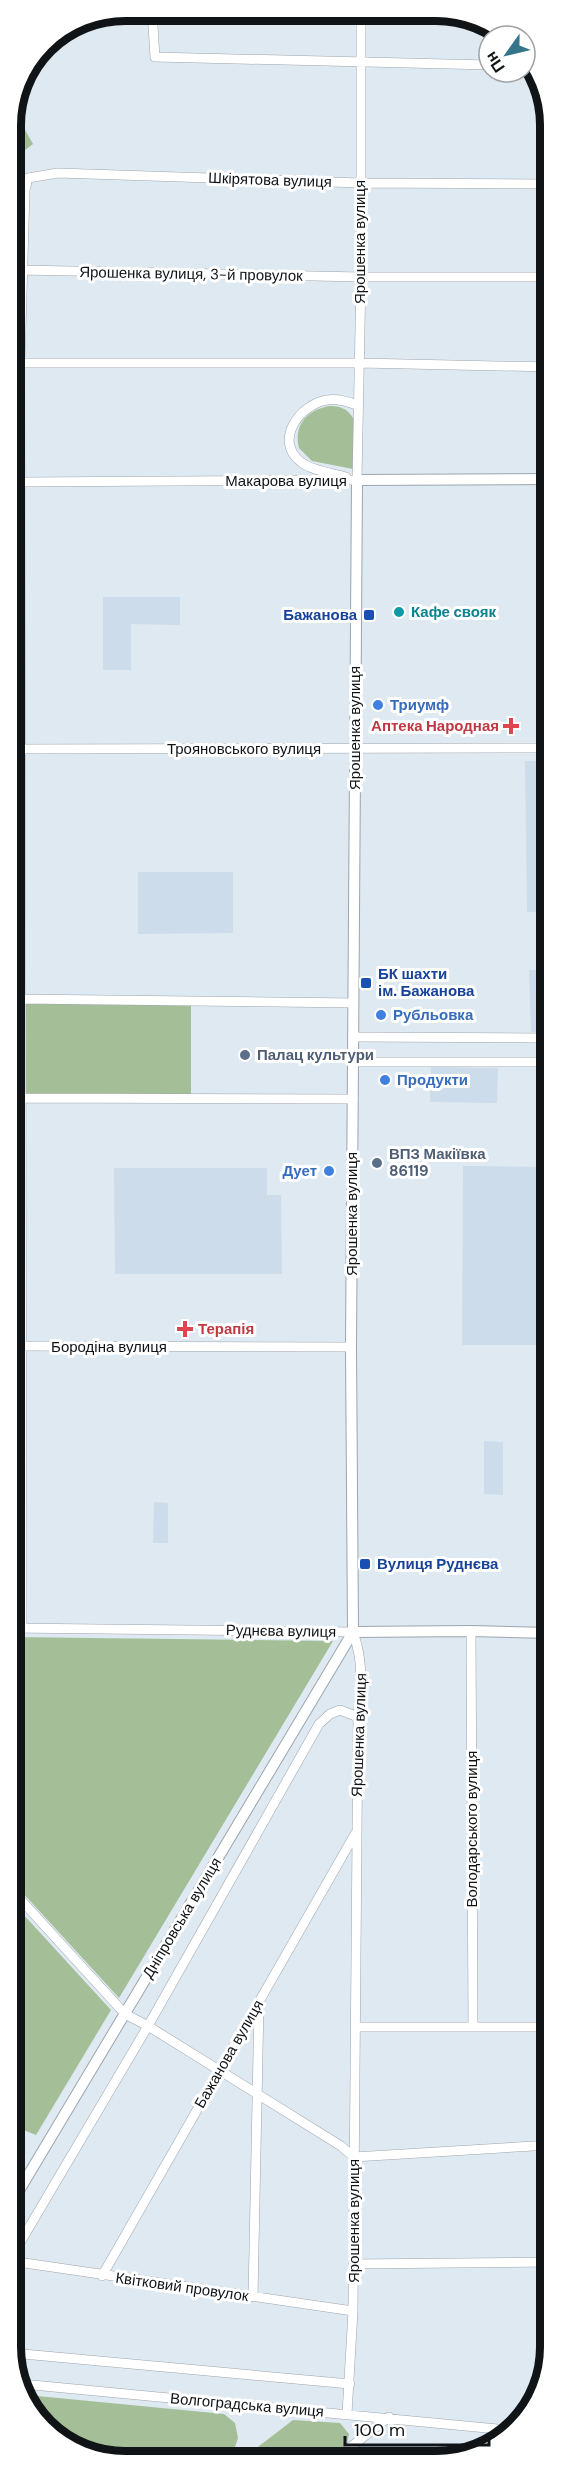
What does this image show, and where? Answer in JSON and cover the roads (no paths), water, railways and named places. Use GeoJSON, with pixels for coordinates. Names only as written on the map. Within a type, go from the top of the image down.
{"type":"FeatureCollection","features":[{"type":"Feature","properties":{"kind":"street"},"geometry":{"type":"LineString","coordinates":[[153,21],[155,57],[477,65]]}},
{"type":"Feature","properties":{"kind":"street","name":"Ярошенка вулиця"},"geometry":{"type":"LineString","coordinates":[[347,2414],[353,2311],[357,1717],[362,1678],[361,1657],[353,1632],[351,1347],[354,749],[361,277],[361,21]]}},
{"type":"Feature","properties":{"kind":"street","name":"Шкірятова вулиця"},"geometry":{"type":"LineString","coordinates":[[21,270],[25,190],[28,178],[58,173],[360,183],[540,184]]}},
{"type":"Feature","properties":{"kind":"street","name":"Ярошенка вулиця, 3-й провулок"},"geometry":{"type":"LineString","coordinates":[[21,270],[540,278]]}},
{"type":"Feature","properties":{"kind":"street"},"geometry":{"type":"LineString","coordinates":[[21,363],[360,363],[540,367]]}},
{"type":"Feature","properties":{"kind":"street"},"geometry":{"type":"LineString","coordinates":[[357,480],[302,463],[291,447],[290,436],[297,417],[313,404],[335,399],[359,406]]}},
{"type":"Feature","properties":{"kind":"street"},"geometry":{"type":"LineString","coordinates":[[21,422],[21,526]]}},
{"type":"Feature","properties":{"kind":"street","name":"Макарова вулиця"},"geometry":{"type":"LineString","coordinates":[[22,482],[540,479]]}},
{"type":"Feature","properties":{"kind":"street","name":"Трояновського вулиця"},"geometry":{"type":"LineString","coordinates":[[21,749],[540,748]]}},
{"type":"Feature","properties":{"kind":"street"},"geometry":{"type":"LineString","coordinates":[[21,999],[354,1003]]}},
{"type":"Feature","properties":{"kind":"street"},"geometry":{"type":"LineString","coordinates":[[353,1037],[540,1038]]}},
{"type":"Feature","properties":{"kind":"street"},"geometry":{"type":"LineString","coordinates":[[353,1062],[540,1062]]}},
{"type":"Feature","properties":{"kind":"street"},"geometry":{"type":"LineString","coordinates":[[21,1098],[353,1099]]}},
{"type":"Feature","properties":{"kind":"street","name":"Бородіна вулиця"},"geometry":{"type":"LineString","coordinates":[[21,1346],[351,1347]]}},
{"type":"Feature","properties":{"kind":"street"},"geometry":{"type":"LineString","coordinates":[[21,1581],[22,1628]]}},
{"type":"Feature","properties":{"kind":"street","name":"Руднєва вулиця"},"geometry":{"type":"LineString","coordinates":[[22,1628],[540,1633]]}},
{"type":"Feature","properties":{"kind":"street","name":"Володарського вулиця"},"geometry":{"type":"LineString","coordinates":[[471,1631],[473,2027]]}},
{"type":"Feature","properties":{"kind":"street","name":"Дніпровська вулиця"},"geometry":{"type":"LineString","coordinates":[[21,2187],[353,1632]]}},
{"type":"Feature","properties":{"kind":"street","name":"Дніпровська вулиця"},"geometry":{"type":"LineString","coordinates":[[21,2244],[319,1724],[330,1714],[340,1710],[357,1717]]}},
{"type":"Feature","properties":{"kind":"street","name":"Бажанова вулиця"},"geometry":{"type":"LineString","coordinates":[[102,2276],[357,1832]]}},
{"type":"Feature","properties":{"kind":"street"},"geometry":{"type":"LineString","coordinates":[[21,1900],[125,2014],[148,2025],[354,2157],[540,2146]]}},
{"type":"Feature","properties":{"kind":"street"},"geometry":{"type":"LineString","coordinates":[[253,2297],[259,2095],[259,2002]]}},
{"type":"Feature","properties":{"kind":"street"},"geometry":{"type":"LineString","coordinates":[[355,2027],[540,2027]]}},
{"type":"Feature","properties":{"kind":"street","name":"Квітковий провулок"},"geometry":{"type":"LineString","coordinates":[[21,2262],[102,2276],[353,2311]]}},
{"type":"Feature","properties":{"kind":"street"},"geometry":{"type":"LineString","coordinates":[[353,2264],[540,2262]]}},
{"type":"Feature","properties":{"kind":"street"},"geometry":{"type":"LineString","coordinates":[[21,2354],[350,2384]]}},
{"type":"Feature","properties":{"kind":"street","name":"Волгоградська вулиця"},"geometry":{"type":"LineString","coordinates":[[29,2385],[500,2429]]}},
{"type":"Feature","properties":{"kind":"street"},"geometry":{"type":"LineString","coordinates":[[346,2451],[389,2417]]}},
{"type":"Feature","properties":{"kind":"place","name":"Кафе свояк"},"geometry":{"type":"Point","coordinates":[399,612]}},
{"type":"Feature","properties":{"kind":"place","name":"Бажанова"},"geometry":{"type":"Point","coordinates":[369,615]}},
{"type":"Feature","properties":{"kind":"place","name":"Триумф"},"geometry":{"type":"Point","coordinates":[378,705]}},
{"type":"Feature","properties":{"kind":"place","name":"Аптека Народная"},"geometry":{"type":"Point","coordinates":[511,726]}},
{"type":"Feature","properties":{"kind":"place","name":"БК шахти ім. Бажанова"},"geometry":{"type":"Point","coordinates":[366,983]}},
{"type":"Feature","properties":{"kind":"place","name":"Рубльовка"},"geometry":{"type":"Point","coordinates":[381,1015]}},
{"type":"Feature","properties":{"kind":"place","name":"Палац культури"},"geometry":{"type":"Point","coordinates":[245,1055]}},
{"type":"Feature","properties":{"kind":"place","name":"Продукти"},"geometry":{"type":"Point","coordinates":[385,1080]}},
{"type":"Feature","properties":{"kind":"place","name":"ВПЗ Макіївка 86119"},"geometry":{"type":"Point","coordinates":[377,1163]}},
{"type":"Feature","properties":{"kind":"place","name":"Дует"},"geometry":{"type":"Point","coordinates":[329,1171]}},
{"type":"Feature","properties":{"kind":"place","name":"Терапія"},"geometry":{"type":"Point","coordinates":[185,1329]}},
{"type":"Feature","properties":{"kind":"place","name":"Вулиця Руднєва"},"geometry":{"type":"Point","coordinates":[365,1564]}}]}
